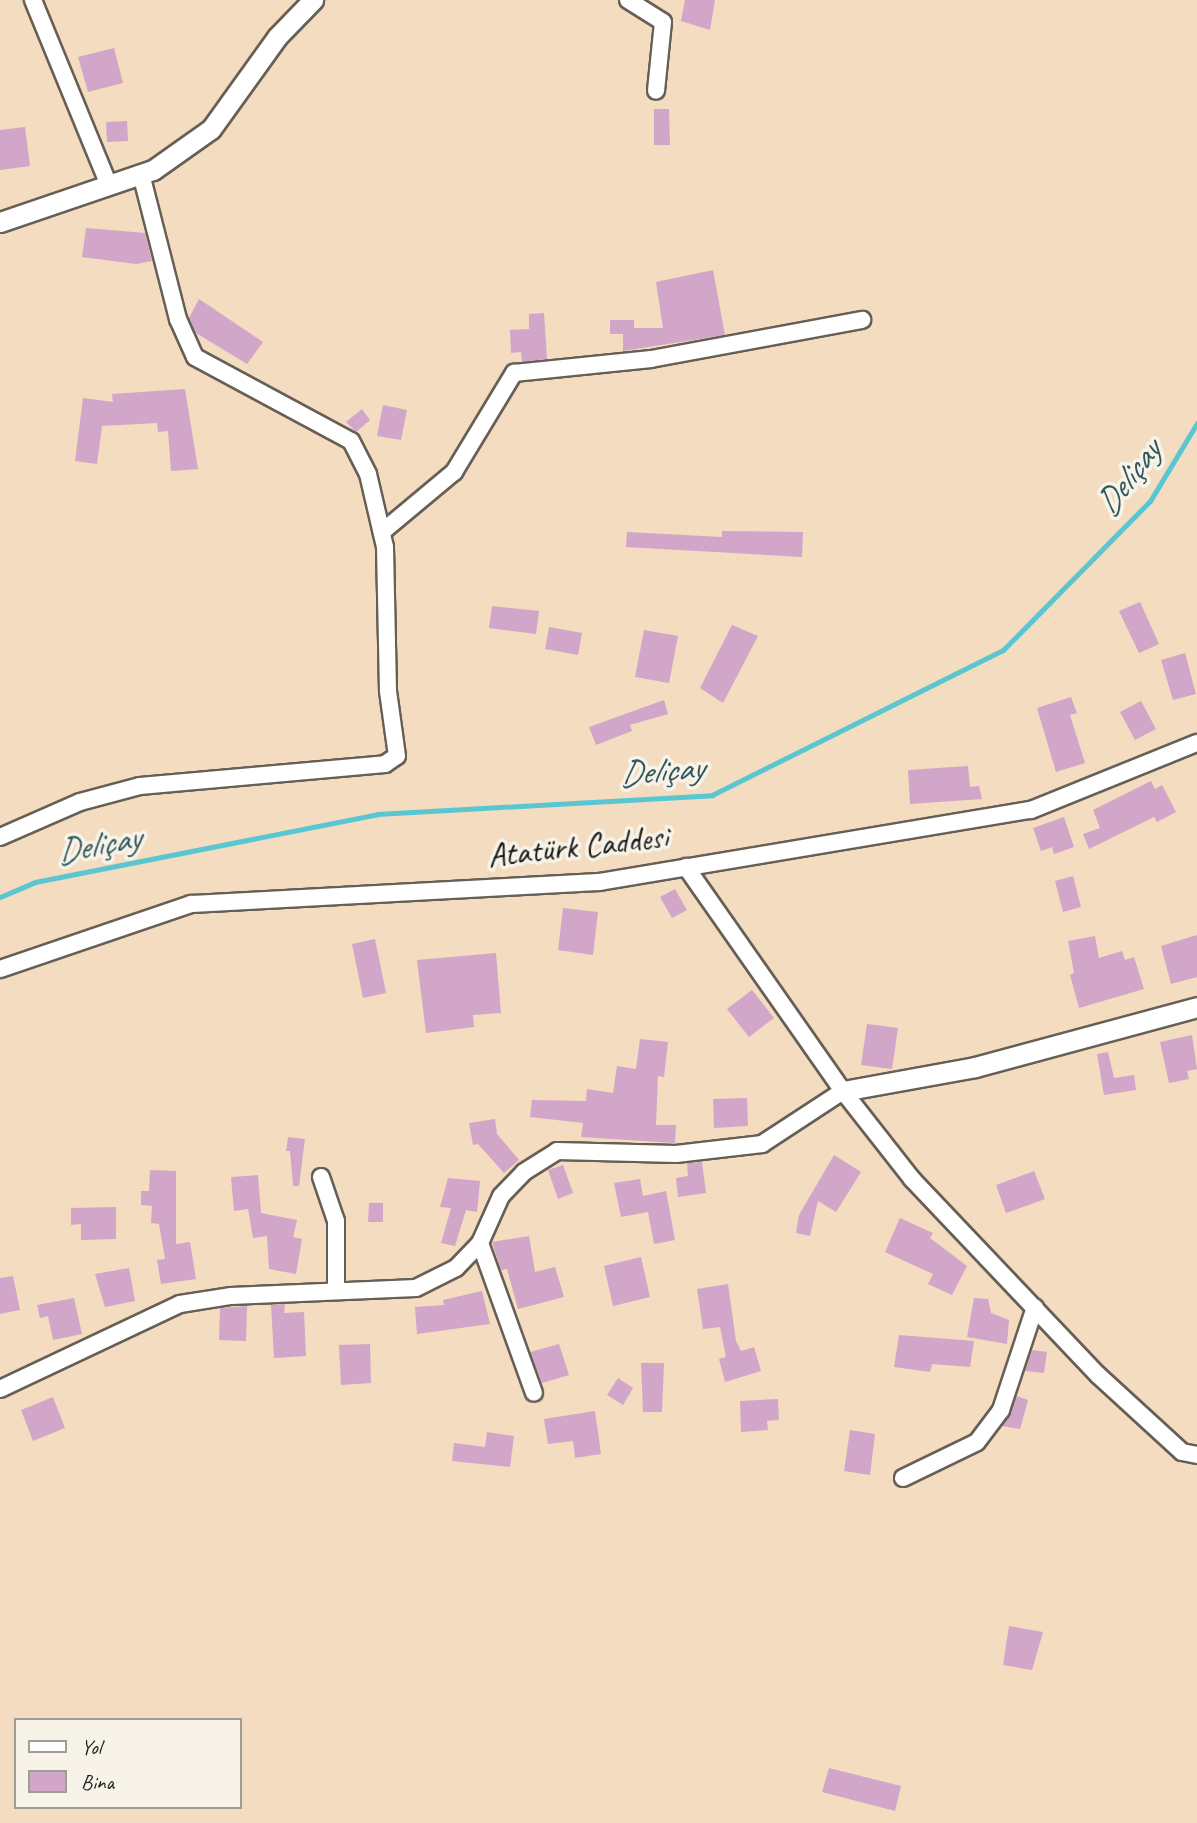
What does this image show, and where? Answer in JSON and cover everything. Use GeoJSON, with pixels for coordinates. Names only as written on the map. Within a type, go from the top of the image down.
{"type":"FeatureCollection","features":[{"type":"Feature","properties":{"kind":"street"},"geometry":{"type":"LineString","coordinates":[[33,0],[109,185]]}},
{"type":"Feature","properties":{"kind":"street"},"geometry":{"type":"LineString","coordinates":[[0,222],[141,174],[211,129],[277,37],[313,0]]}},
{"type":"Feature","properties":{"kind":"street"},"geometry":{"type":"LineString","coordinates":[[628,0],[663,22],[656,91]]}},
{"type":"Feature","properties":{"kind":"street"},"geometry":{"type":"LineString","coordinates":[[0,837],[80,802],[140,786],[384,764],[397,756],[388,691],[389,601],[382,531],[368,474],[351,441],[195,357],[178,319],[141,174]]}},
{"type":"Feature","properties":{"kind":"street"},"geometry":{"type":"LineString","coordinates":[[382,531],[454,472],[513,373],[651,359],[862,320]]}},
{"type":"Feature","properties":{"kind":"street","name":"Atatürk Caddesi"},"geometry":{"type":"LineString","coordinates":[[0,969],[191,904],[598,883],[1031,810],[1197,743]]}},
{"type":"Feature","properties":{"kind":"street"},"geometry":{"type":"LineString","coordinates":[[686,867],[843,1091],[912,1179],[1154,1426],[1182,1452],[1197,1455]]}},
{"type":"Feature","properties":{"kind":"street"},"geometry":{"type":"LineString","coordinates":[[0,1389],[180,1304],[231,1296],[416,1289],[456,1268],[480,1243],[501,1196],[524,1172],[557,1151],[676,1154],[762,1144],[843,1091],[975,1067],[1197,1007]]}},
{"type":"Feature","properties":{"kind":"street"},"geometry":{"type":"LineString","coordinates":[[321,1177],[336,1222],[336,1291]]}},
{"type":"Feature","properties":{"kind":"street"},"geometry":{"type":"LineString","coordinates":[[480,1243],[534,1393]]}},
{"type":"Feature","properties":{"kind":"street"},"geometry":{"type":"LineString","coordinates":[[903,1478],[977,1442],[1001,1410],[1035,1307]]}},
{"type":"Feature","properties":{"kind":"building"},"geometry":{"type":"Polygon","coordinates":[[[685,0],[715,0],[710,30],[681,21],[685,0]]]}},
{"type":"Feature","properties":{"kind":"building"},"geometry":{"type":"Polygon","coordinates":[[[114,48],[123,83],[88,92],[78,57],[114,48]]]}},
{"type":"Feature","properties":{"kind":"building"},"geometry":{"type":"Polygon","coordinates":[[[654,109],[669,109],[670,145],[654,145],[654,109]]]}},
{"type":"Feature","properties":{"kind":"building"},"geometry":{"type":"Polygon","coordinates":[[[127,121],[128,141],[107,142],[106,122],[127,121]]]}},
{"type":"Feature","properties":{"kind":"building"},"geometry":{"type":"Polygon","coordinates":[[[25,127],[30,166],[0,170],[0,130],[25,127]]]}},
{"type":"Feature","properties":{"kind":"building"},"geometry":{"type":"Polygon","coordinates":[[[86,228],[145,233],[152,261],[136,264],[82,257],[86,228]]]}},
{"type":"Feature","properties":{"kind":"building"},"geometry":{"type":"Polygon","coordinates":[[[713,270],[725,335],[623,351],[623,334],[610,334],[610,320],[634,320],[634,328],[663,328],[656,282],[713,270]]]}},
{"type":"Feature","properties":{"kind":"building"},"geometry":{"type":"Polygon","coordinates":[[[199,299],[263,342],[247,364],[196,333],[189,318],[199,299]]]}},
{"type":"Feature","properties":{"kind":"building"},"geometry":{"type":"Polygon","coordinates":[[[544,313],[547,359],[522,362],[521,352],[511,353],[510,330],[529,329],[529,314],[544,313]]]}},
{"type":"Feature","properties":{"kind":"building"},"geometry":{"type":"Polygon","coordinates":[[[185,389],[198,469],[171,471],[168,431],[158,432],[157,423],[102,426],[97,464],[75,461],[83,398],[113,402],[112,394],[185,389]]]}},
{"type":"Feature","properties":{"kind":"building"},"geometry":{"type":"Polygon","coordinates":[[[383,405],[407,410],[401,440],[377,436],[383,405]]]}},
{"type":"Feature","properties":{"kind":"building"},"geometry":{"type":"Polygon","coordinates":[[[362,409],[370,420],[356,432],[346,422],[362,409]]]}},
{"type":"Feature","properties":{"kind":"building"},"geometry":{"type":"Polygon","coordinates":[[[722,531],[803,532],[802,557],[626,547],[627,532],[722,537],[722,531]]]}},
{"type":"Feature","properties":{"kind":"building"},"geometry":{"type":"Polygon","coordinates":[[[1140,602],[1159,644],[1139,653],[1119,611],[1140,602]]]}},
{"type":"Feature","properties":{"kind":"building"},"geometry":{"type":"Polygon","coordinates":[[[492,606],[539,611],[536,634],[489,628],[492,606]]]}},
{"type":"Feature","properties":{"kind":"building"},"geometry":{"type":"Polygon","coordinates":[[[732,625],[758,636],[723,703],[700,688],[732,625]]]}},
{"type":"Feature","properties":{"kind":"building"},"geometry":{"type":"Polygon","coordinates":[[[549,627],[582,633],[578,655],[545,649],[549,627]]]}},
{"type":"Feature","properties":{"kind":"building"},"geometry":{"type":"Polygon","coordinates":[[[644,630],[678,636],[669,683],[635,677],[644,630]]]}},
{"type":"Feature","properties":{"kind":"building"},"geometry":{"type":"Polygon","coordinates":[[[1185,653],[1196,694],[1173,700],[1161,660],[1185,653]]]}},
{"type":"Feature","properties":{"kind":"building"},"geometry":{"type":"Polygon","coordinates":[[[1071,697],[1077,713],[1070,715],[1085,763],[1056,772],[1037,708],[1071,697]]]}},
{"type":"Feature","properties":{"kind":"building"},"geometry":{"type":"Polygon","coordinates":[[[664,700],[668,714],[630,725],[632,731],[596,745],[589,727],[664,700]]]}},
{"type":"Feature","properties":{"kind":"building"},"geometry":{"type":"Polygon","coordinates":[[[1141,701],[1156,729],[1135,740],[1120,712],[1141,701]]]}},
{"type":"Feature","properties":{"kind":"building"},"geometry":{"type":"Polygon","coordinates":[[[968,766],[970,787],[979,786],[982,799],[910,804],[908,770],[968,766]]]}},
{"type":"Feature","properties":{"kind":"building"},"geometry":{"type":"Polygon","coordinates":[[[1151,781],[1155,789],[1162,785],[1176,812],[1157,822],[1154,817],[1089,849],[1083,834],[1100,828],[1093,810],[1151,781]]]}},
{"type":"Feature","properties":{"kind":"building"},"geometry":{"type":"Polygon","coordinates":[[[1064,817],[1074,847],[1054,854],[1052,847],[1041,851],[1033,828],[1064,817]]]}},
{"type":"Feature","properties":{"kind":"building"},"geometry":{"type":"Polygon","coordinates":[[[1073,876],[1081,907],[1063,912],[1055,881],[1073,876]]]}},
{"type":"Feature","properties":{"kind":"building"},"geometry":{"type":"Polygon","coordinates":[[[675,889],[687,910],[672,918],[660,897],[675,889]]]}},
{"type":"Feature","properties":{"kind":"building"},"geometry":{"type":"Polygon","coordinates":[[[563,908],[598,912],[593,955],[558,950],[563,908]]]}},
{"type":"Feature","properties":{"kind":"building"},"geometry":{"type":"Polygon","coordinates":[[[1197,935],[1197,977],[1171,984],[1161,946],[1197,935]]]}},
{"type":"Feature","properties":{"kind":"building"},"geometry":{"type":"Polygon","coordinates":[[[1095,936],[1099,958],[1122,951],[1125,960],[1134,957],[1144,989],[1079,1008],[1070,975],[1074,973],[1068,941],[1095,936]]]}},
{"type":"Feature","properties":{"kind":"building"},"geometry":{"type":"Polygon","coordinates":[[[375,939],[386,993],[363,998],[352,944],[375,939]]]}},
{"type":"Feature","properties":{"kind":"building"},"geometry":{"type":"Polygon","coordinates":[[[496,953],[501,1013],[473,1015],[474,1027],[426,1033],[417,960],[496,953]]]}},
{"type":"Feature","properties":{"kind":"building"},"geometry":{"type":"Polygon","coordinates":[[[752,990],[774,1018],[749,1037],[727,1009],[752,990]]]}},
{"type":"Feature","properties":{"kind":"building"},"geometry":{"type":"Polygon","coordinates":[[[867,1024],[898,1028],[892,1069],[861,1065],[867,1024]]]}},
{"type":"Feature","properties":{"kind":"building"},"geometry":{"type":"Polygon","coordinates":[[[1192,1035],[1197,1069],[1187,1071],[1189,1079],[1169,1083],[1160,1042],[1192,1035]]]}},
{"type":"Feature","properties":{"kind":"building"},"geometry":{"type":"Polygon","coordinates":[[[640,1039],[668,1042],[664,1077],[658,1076],[656,1125],[676,1125],[675,1143],[581,1137],[583,1123],[530,1117],[532,1100],[586,1101],[587,1089],[613,1093],[617,1066],[636,1069],[640,1039]]]}},
{"type":"Feature","properties":{"kind":"building"},"geometry":{"type":"Polygon","coordinates":[[[1108,1052],[1114,1078],[1134,1075],[1136,1090],[1104,1095],[1097,1054],[1108,1052]]]}},
{"type":"Feature","properties":{"kind":"building"},"geometry":{"type":"Polygon","coordinates":[[[747,1098],[748,1126],[714,1128],[713,1099],[747,1098]]]}},
{"type":"Feature","properties":{"kind":"building"},"geometry":{"type":"Polygon","coordinates":[[[495,1119],[497,1134],[519,1160],[504,1173],[478,1144],[473,1145],[469,1123],[495,1119]]]}},
{"type":"Feature","properties":{"kind":"building"},"geometry":{"type":"Polygon","coordinates":[[[288,1137],[305,1139],[299,1186],[293,1186],[290,1151],[286,1151],[288,1137]]]}},
{"type":"Feature","properties":{"kind":"building"},"geometry":{"type":"Polygon","coordinates":[[[834,1155],[861,1172],[836,1212],[818,1201],[810,1236],[796,1233],[799,1215],[834,1155]]]}},
{"type":"Feature","properties":{"kind":"building"},"geometry":{"type":"Polygon","coordinates":[[[702,1162],[706,1193],[678,1197],[676,1178],[688,1176],[687,1163],[702,1162]]]}},
{"type":"Feature","properties":{"kind":"building"},"geometry":{"type":"Polygon","coordinates":[[[563,1165],[573,1193],[558,1199],[548,1170],[563,1165]]]}},
{"type":"Feature","properties":{"kind":"building"},"geometry":{"type":"Polygon","coordinates":[[[150,1170],[176,1171],[176,1244],[190,1242],[196,1279],[161,1284],[157,1260],[165,1259],[159,1224],[151,1223],[152,1206],[141,1205],[141,1191],[149,1191],[150,1170]]]}},
{"type":"Feature","properties":{"kind":"building"},"geometry":{"type":"Polygon","coordinates":[[[1034,1171],[1045,1199],[1006,1213],[996,1185],[1034,1171]]]}},
{"type":"Feature","properties":{"kind":"building"},"geometry":{"type":"Polygon","coordinates":[[[258,1175],[261,1213],[297,1220],[293,1237],[302,1239],[296,1274],[269,1269],[267,1236],[253,1238],[248,1209],[234,1211],[231,1177],[258,1175]]]}},
{"type":"Feature","properties":{"kind":"building"},"geometry":{"type":"Polygon","coordinates":[[[448,1178],[480,1181],[477,1212],[466,1210],[455,1246],[441,1243],[451,1208],[440,1207],[448,1178]]]}},
{"type":"Feature","properties":{"kind":"building"},"geometry":{"type":"Polygon","coordinates":[[[640,1179],[643,1196],[666,1191],[675,1240],[654,1244],[648,1212],[621,1217],[614,1183],[640,1179]]]}},
{"type":"Feature","properties":{"kind":"building"},"geometry":{"type":"Polygon","coordinates":[[[369,1203],[383,1203],[383,1222],[368,1222],[369,1203]]]}},
{"type":"Feature","properties":{"kind":"building"},"geometry":{"type":"Polygon","coordinates":[[[116,1207],[116,1239],[81,1240],[81,1224],[71,1225],[71,1208],[116,1207]]]}},
{"type":"Feature","properties":{"kind":"building"},"geometry":{"type":"Polygon","coordinates":[[[900,1218],[933,1233],[930,1238],[967,1266],[952,1295],[928,1284],[933,1274],[885,1252],[900,1218]]]}},
{"type":"Feature","properties":{"kind":"building"},"geometry":{"type":"Polygon","coordinates":[[[529,1236],[535,1272],[555,1267],[564,1297],[518,1309],[507,1269],[501,1270],[492,1242],[529,1236]]]}},
{"type":"Feature","properties":{"kind":"building"},"geometry":{"type":"Polygon","coordinates":[[[641,1257],[650,1297],[613,1306],[604,1266],[641,1257]]]}},
{"type":"Feature","properties":{"kind":"building"},"geometry":{"type":"Polygon","coordinates":[[[129,1268],[135,1301],[105,1307],[95,1274],[129,1268]]]}},
{"type":"Feature","properties":{"kind":"building"},"geometry":{"type":"Polygon","coordinates":[[[13,1276],[20,1310],[0,1314],[0,1278],[13,1276]]]}},
{"type":"Feature","properties":{"kind":"building"},"geometry":{"type":"Polygon","coordinates":[[[728,1284],[736,1341],[741,1351],[754,1347],[761,1371],[725,1382],[719,1359],[726,1357],[720,1327],[703,1329],[697,1289],[728,1284]]]}},
{"type":"Feature","properties":{"kind":"building"},"geometry":{"type":"Polygon","coordinates":[[[482,1291],[490,1324],[417,1334],[415,1307],[444,1305],[443,1300],[482,1291]]]}},
{"type":"Feature","properties":{"kind":"building"},"geometry":{"type":"Polygon","coordinates":[[[74,1298],[82,1334],[53,1340],[48,1316],[40,1318],[37,1305],[74,1298]]]}},
{"type":"Feature","properties":{"kind":"building"},"geometry":{"type":"Polygon","coordinates":[[[974,1298],[988,1299],[991,1313],[1009,1320],[1007,1344],[967,1337],[974,1298]]]}},
{"type":"Feature","properties":{"kind":"building"},"geometry":{"type":"Polygon","coordinates":[[[285,1304],[284,1313],[304,1312],[306,1356],[274,1358],[271,1305],[285,1304]]]}},
{"type":"Feature","properties":{"kind":"building"},"geometry":{"type":"Polygon","coordinates":[[[247,1306],[246,1341],[219,1340],[220,1308],[247,1306]]]}},
{"type":"Feature","properties":{"kind":"building"},"geometry":{"type":"Polygon","coordinates":[[[899,1335],[974,1341],[970,1367],[932,1364],[930,1372],[894,1367],[899,1335]]]}},
{"type":"Feature","properties":{"kind":"building"},"geometry":{"type":"Polygon","coordinates":[[[370,1344],[371,1383],[341,1385],[339,1345],[370,1344]]]}},
{"type":"Feature","properties":{"kind":"building"},"geometry":{"type":"Polygon","coordinates":[[[559,1344],[569,1375],[542,1383],[530,1352],[559,1344]]]}},
{"type":"Feature","properties":{"kind":"building"},"geometry":{"type":"Polygon","coordinates":[[[1032,1350],[1047,1352],[1044,1373],[1025,1371],[1032,1350]]]}},
{"type":"Feature","properties":{"kind":"building"},"geometry":{"type":"Polygon","coordinates":[[[641,1363],[664,1363],[662,1412],[643,1412],[641,1363]]]}},
{"type":"Feature","properties":{"kind":"building"},"geometry":{"type":"Polygon","coordinates":[[[618,1378],[633,1388],[623,1405],[607,1395],[618,1378]]]}},
{"type":"Feature","properties":{"kind":"building"},"geometry":{"type":"Polygon","coordinates":[[[1017,1396],[1028,1400],[1020,1429],[1002,1426],[1017,1396]]]}},
{"type":"Feature","properties":{"kind":"building"},"geometry":{"type":"Polygon","coordinates":[[[53,1397],[65,1428],[33,1441],[21,1410],[53,1397]]]}},
{"type":"Feature","properties":{"kind":"building"},"geometry":{"type":"Polygon","coordinates":[[[778,1399],[779,1420],[767,1421],[768,1430],[741,1432],[740,1401],[778,1399]]]}},
{"type":"Feature","properties":{"kind":"building"},"geometry":{"type":"Polygon","coordinates":[[[595,1411],[601,1454],[575,1458],[573,1441],[548,1444],[544,1419],[595,1411]]]}},
{"type":"Feature","properties":{"kind":"building"},"geometry":{"type":"Polygon","coordinates":[[[850,1430],[875,1434],[870,1475],[844,1471],[850,1430]]]}},
{"type":"Feature","properties":{"kind":"building"},"geometry":{"type":"Polygon","coordinates":[[[487,1432],[514,1436],[510,1467],[452,1461],[454,1443],[485,1447],[487,1432]]]}},
{"type":"Feature","properties":{"kind":"building"},"geometry":{"type":"Polygon","coordinates":[[[1009,1626],[1043,1632],[1032,1670],[1003,1665],[1009,1626]]]}},
{"type":"Feature","properties":{"kind":"building"},"geometry":{"type":"Polygon","coordinates":[[[829,1768],[901,1786],[895,1811],[822,1792],[829,1768]]]}},
{"type":"Feature","properties":{"kind":"waterway","name":"Deliçay"},"geometry":{"type":"LineString","coordinates":[[0,897],[35,882],[377,814],[712,795],[1003,650],[1150,501],[1197,423]]}}]}
